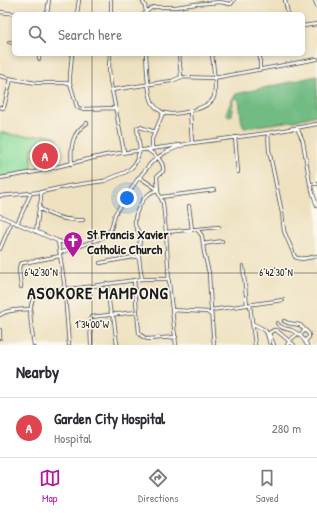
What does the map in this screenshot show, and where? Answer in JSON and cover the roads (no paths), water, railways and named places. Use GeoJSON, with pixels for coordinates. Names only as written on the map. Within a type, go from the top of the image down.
{"type":"FeatureCollection","features":[{"type":"Feature","properties":{"kind":"street"},"geometry":{"type":"LineString","coordinates":[[47,12],[49,0]]}},
{"type":"Feature","properties":{"kind":"street"},"geometry":{"type":"LineString","coordinates":[[77,12],[79,0]]}},
{"type":"Feature","properties":{"kind":"street"},"geometry":{"type":"LineString","coordinates":[[110,0],[111,12]]}},
{"type":"Feature","properties":{"kind":"street"},"geometry":{"type":"LineString","coordinates":[[142,0],[145,6],[145,12]]}},
{"type":"Feature","properties":{"kind":"street"},"geometry":{"type":"LineString","coordinates":[[146,12],[155,7],[176,7],[220,2],[231,4],[234,0]]}},
{"type":"Feature","properties":{"kind":"street"},"geometry":{"type":"LineString","coordinates":[[285,0],[288,12]]}},
{"type":"Feature","properties":{"kind":"street"},"geometry":{"type":"LineString","coordinates":[[316,0],[317,6]]}},
{"type":"Feature","properties":{"kind":"street"},"geometry":{"type":"LineString","coordinates":[[0,12],[12,13]]}},
{"type":"Feature","properties":{"kind":"street"},"geometry":{"type":"LineString","coordinates":[[305,26],[317,24]]}},
{"type":"Feature","properties":{"kind":"street"},"geometry":{"type":"LineString","coordinates":[[72,56],[70,84],[78,108],[115,108]]}},
{"type":"Feature","properties":{"kind":"street"},"geometry":{"type":"LineString","coordinates":[[110,56],[109,73],[124,152]]}},
{"type":"Feature","properties":{"kind":"street"},"geometry":{"type":"LineString","coordinates":[[146,56],[151,99],[154,106],[169,114],[190,111],[209,104],[213,100],[215,96],[212,56]]}},
{"type":"Feature","properties":{"kind":"street"},"geometry":{"type":"LineString","coordinates":[[179,56],[181,77]]}},
{"type":"Feature","properties":{"kind":"street"},"geometry":{"type":"LineString","coordinates":[[260,56],[260,70]]}},
{"type":"Feature","properties":{"kind":"street"},"geometry":{"type":"LineString","coordinates":[[112,90],[172,82],[181,77],[214,78],[317,59]]}},
{"type":"Feature","properties":{"kind":"street"},"geometry":{"type":"LineString","coordinates":[[0,76],[36,83],[70,84]]}},
{"type":"Feature","properties":{"kind":"street"},"geometry":{"type":"LineString","coordinates":[[0,107],[4,107],[11,79]]}},
{"type":"Feature","properties":{"kind":"street"},"geometry":{"type":"LineString","coordinates":[[190,111],[192,143]]}},
{"type":"Feature","properties":{"kind":"street"},"geometry":{"type":"LineString","coordinates":[[152,149],[152,139],[163,112]]}},
{"type":"Feature","properties":{"kind":"street"},"geometry":{"type":"LineString","coordinates":[[72,164],[71,152],[73,139],[79,130],[87,123]]}},
{"type":"Feature","properties":{"kind":"street"},"geometry":{"type":"LineString","coordinates":[[0,178],[35,172],[124,152],[268,133],[317,124]]}},
{"type":"Feature","properties":{"kind":"street"},"geometry":{"type":"LineString","coordinates":[[0,196],[41,192],[104,181],[126,172],[134,165],[140,150],[137,128],[140,127],[155,132]]}},
{"type":"Feature","properties":{"kind":"street"},"geometry":{"type":"LineString","coordinates":[[297,128],[303,141],[310,184],[317,206]]}},
{"type":"Feature","properties":{"kind":"street"},"geometry":{"type":"LineString","coordinates":[[268,133],[270,159],[286,236],[295,257],[298,259],[317,256]]}},
{"type":"Feature","properties":{"kind":"street"},"geometry":{"type":"LineString","coordinates":[[235,137],[238,172]]}},
{"type":"Feature","properties":{"kind":"street"},"geometry":{"type":"LineString","coordinates":[[22,287],[19,269],[20,264],[60,254],[108,235],[115,214],[124,198],[151,163],[166,152],[185,144]]}},
{"type":"Feature","properties":{"kind":"street"},"geometry":{"type":"LineString","coordinates":[[147,149],[164,165],[161,173],[156,177],[158,190],[163,203],[176,345]]}},
{"type":"Feature","properties":{"kind":"street"},"geometry":{"type":"LineString","coordinates":[[140,177],[158,190]]}},
{"type":"Feature","properties":{"kind":"street"},"geometry":{"type":"LineString","coordinates":[[310,184],[317,184]]}},
{"type":"Feature","properties":{"kind":"street"},"geometry":{"type":"LineString","coordinates":[[142,279],[139,256],[140,236],[134,222],[140,205],[148,194],[158,190]]}},
{"type":"Feature","properties":{"kind":"street"},"geometry":{"type":"LineString","coordinates":[[161,197],[214,190]]}},
{"type":"Feature","properties":{"kind":"street"},"geometry":{"type":"LineString","coordinates":[[36,232],[39,208],[42,200],[41,192]]}},
{"type":"Feature","properties":{"kind":"street"},"geometry":{"type":"LineString","coordinates":[[17,224],[31,193]]}},
{"type":"Feature","properties":{"kind":"street"},"geometry":{"type":"LineString","coordinates":[[189,206],[192,230]]}},
{"type":"Feature","properties":{"kind":"street"},"geometry":{"type":"LineString","coordinates":[[39,208],[63,219],[83,220]]}},
{"type":"Feature","properties":{"kind":"street"},"geometry":{"type":"LineString","coordinates":[[0,216],[58,241],[80,246]]}},
{"type":"Feature","properties":{"kind":"street"},"geometry":{"type":"LineString","coordinates":[[0,249],[12,221]]}},
{"type":"Feature","properties":{"kind":"street"},"geometry":{"type":"LineString","coordinates":[[166,232],[218,227]]}},
{"type":"Feature","properties":{"kind":"street"},"geometry":{"type":"LineString","coordinates":[[197,229],[202,236],[209,273],[214,345]]}},
{"type":"Feature","properties":{"kind":"street"},"geometry":{"type":"LineString","coordinates":[[58,241],[69,345]]}},
{"type":"Feature","properties":{"kind":"street"},"geometry":{"type":"LineString","coordinates":[[203,244],[222,241]]}},
{"type":"Feature","properties":{"kind":"street"},"geometry":{"type":"LineString","coordinates":[[100,263],[139,256]]}},
{"type":"Feature","properties":{"kind":"street"},"geometry":{"type":"LineString","coordinates":[[243,266],[255,345]]}},
{"type":"Feature","properties":{"kind":"street"},"geometry":{"type":"LineString","coordinates":[[34,345],[30,309],[32,301],[38,292],[44,290],[79,288],[142,279],[169,279]]}},
{"type":"Feature","properties":{"kind":"street"},"geometry":{"type":"LineString","coordinates":[[134,280],[139,333],[148,339],[176,338]]}},
{"type":"Feature","properties":{"kind":"street"},"geometry":{"type":"LineString","coordinates":[[107,283],[117,345]]}},
{"type":"Feature","properties":{"kind":"street"},"geometry":{"type":"LineString","coordinates":[[211,310],[283,300]]}},
{"type":"Feature","properties":{"kind":"street"},"geometry":{"type":"LineString","coordinates":[[0,315],[6,312],[30,309]]}},
{"type":"Feature","properties":{"kind":"street"},"geometry":{"type":"LineString","coordinates":[[172,310],[207,312],[211,315]]}},
{"type":"Feature","properties":{"kind":"street"},"geometry":{"type":"LineString","coordinates":[[91,345],[91,317],[137,312]]}},
{"type":"Feature","properties":{"kind":"street"},"geometry":{"type":"LineString","coordinates":[[284,321],[300,325],[309,334],[309,337],[305,341]]}},
{"type":"Feature","properties":{"kind":"street"},"geometry":{"type":"LineString","coordinates":[[277,323],[284,329],[289,329],[300,335],[308,345]]}},
{"type":"Feature","properties":{"kind":"street"},"geometry":{"type":"LineString","coordinates":[[253,324],[268,332],[270,345]]}},
{"type":"Feature","properties":{"kind":"street"},"geometry":{"type":"LineString","coordinates":[[268,332],[276,330],[280,326]]}},
{"type":"Feature","properties":{"kind":"street"},"geometry":{"type":"LineString","coordinates":[[0,330],[0,338]]}},
{"type":"Feature","properties":{"kind":"street"},"geometry":{"type":"LineString","coordinates":[[276,330],[290,340],[294,345]]}},
{"type":"Feature","properties":{"kind":"street"},"geometry":{"type":"LineString","coordinates":[[300,335],[305,330]]}},
{"type":"Feature","properties":{"kind":"street"},"geometry":{"type":"LineString","coordinates":[[287,345],[297,333]]}},
{"type":"Feature","properties":{"kind":"street"},"geometry":{"type":"LineString","coordinates":[[270,339],[274,345]]}},
{"type":"Feature","properties":{"kind":"place","name":"Garden City Hospital"},"geometry":{"type":"Point","coordinates":[45,156]}},
{"type":"Feature","properties":{"kind":"place","name":"St Francis Xavier Catholic Church"},"geometry":{"type":"Point","coordinates":[73,258]}},
{"type":"Feature","properties":{"kind":"district","name":"ASOKORE MAMPONG"},"geometry":{"type":"Point","coordinates":[98,293]}}]}
